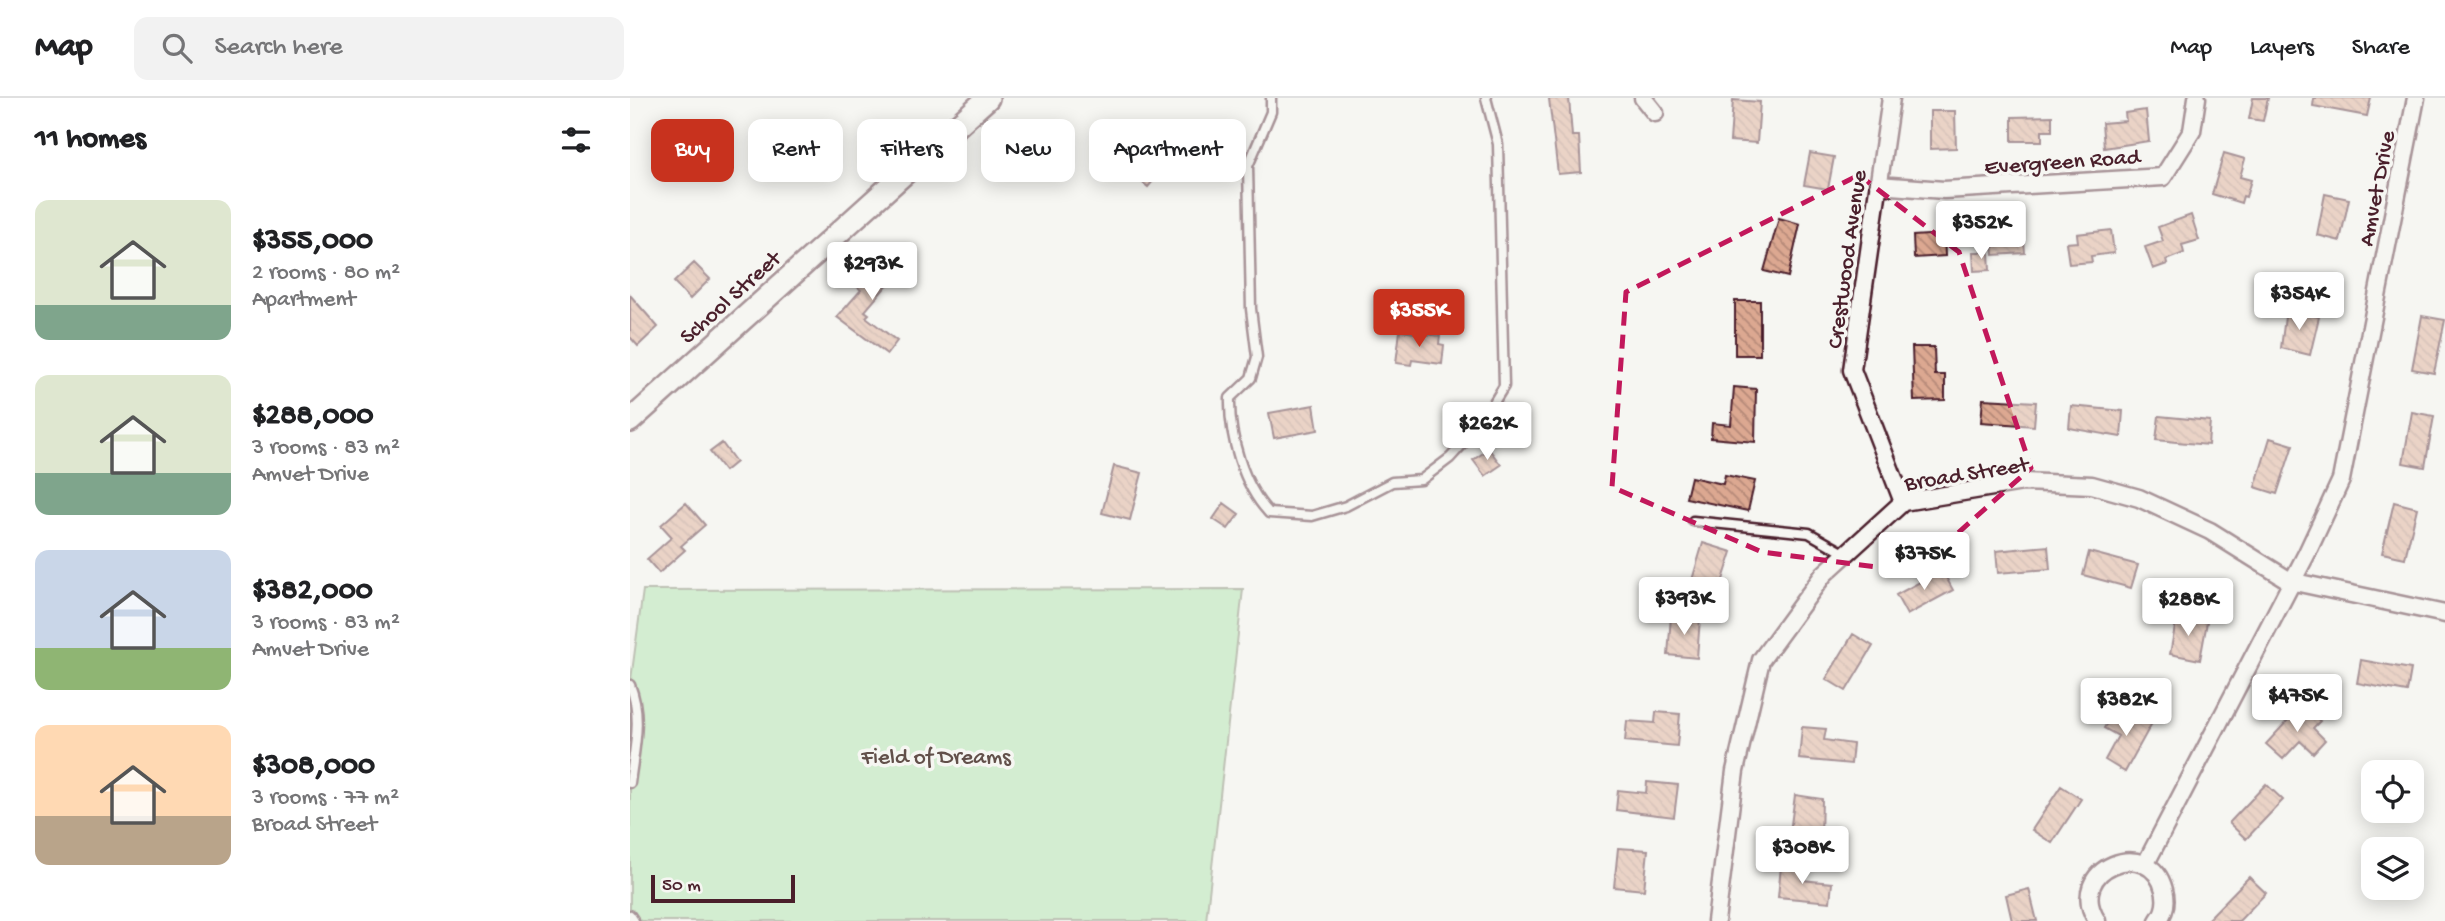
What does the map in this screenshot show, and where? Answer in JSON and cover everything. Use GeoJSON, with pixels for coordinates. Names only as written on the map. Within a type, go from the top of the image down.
{"type":"FeatureCollection","features":[{"type":"Feature","properties":{"kind":"street","name":"School Street"},"geometry":{"type":"LineString","coordinates":[[630,421],[988,98]]}},
{"type":"Feature","properties":{"kind":"street"},"geometry":{"type":"LineString","coordinates":[[1643,98],[1655,113]]}},
{"type":"Feature","properties":{"kind":"street","name":"Crestwood Avenue"},"geometry":{"type":"LineString","coordinates":[[1891,98],[1852,370],[1903,502]]}},
{"type":"Feature","properties":{"kind":"street","name":"Evergreen Road"},"geometry":{"type":"LineString","coordinates":[[1878,185],[1944,190],[2163,177],[2192,131],[2197,98]]}},
{"type":"Feature","properties":{"kind":"street","name":"Amvet Drive"},"geometry":{"type":"LineString","coordinates":[[2145,865],[2341,480],[2416,98]]}},
{"type":"Feature","properties":{"kind":"street","name":"Broad Street"},"geometry":{"type":"LineString","coordinates":[[1716,921],[1735,771],[1761,660],[1824,574],[1903,502],[2023,482],[2092,485],[2139,498],[2210,531],[2290,581],[2445,614]]}},
{"type":"Feature","properties":{"kind":"street"},"geometry":{"type":"LineString","coordinates":[[2098,921],[2090,903],[2091,891],[2102,871],[2122,861],[2145,865],[2162,882],[2165,906],[2158,921]]}},
{"type":"Feature","properties":{"kind":"lane"},"geometry":{"type":"LineString","coordinates":[[1271,98],[1271,113],[1248,166],[1251,309],[1257,357],[1251,379],[1230,398],[1230,422],[1254,497],[1269,513],[1312,516],[1346,506],[1392,482],[1421,480],[1450,458],[1480,425],[1504,386],[1498,144],[1486,98]]}},
{"type":"Feature","properties":{"kind":"lane"},"geometry":{"type":"LineString","coordinates":[[1693,521],[1809,533],[1846,554]]}},
{"type":"Feature","properties":{"kind":"lane"},"geometry":{"type":"LineString","coordinates":[[630,685],[635,698],[638,725],[630,783]]}},
{"type":"Feature","properties":{"kind":"lane"},"geometry":{"type":"LineString","coordinates":[[630,915],[634,921]]}},
{"type":"Feature","properties":{"kind":"highlighted area"},"geometry":{"type":"Polygon","coordinates":[[[1859,175],[1959,252],[2031,468],[1914,572],[1762,552],[1612,487],[1626,292],[1859,175]]]}},
{"type":"Feature","properties":{"kind":"green space","name":"Field of Dreams"},"geometry":{"type":"Polygon","coordinates":[[[1243,589],[1206,921],[630,921],[630,687],[643,590],[1243,589]]]}},
{"type":"Feature","properties":{"kind":"building"},"geometry":{"type":"Polygon","coordinates":[[[1569,98],[1572,136],[1579,136],[1581,172],[1558,174],[1549,99],[1569,98]]]}},
{"type":"Feature","properties":{"kind":"building"},"geometry":{"type":"Polygon","coordinates":[[[2253,98],[2268,98],[2263,121],[2249,119],[2253,98]]]}},
{"type":"Feature","properties":{"kind":"building"},"geometry":{"type":"Polygon","coordinates":[[[2314,98],[2371,98],[2367,116],[2313,106],[2314,98]]]}},
{"type":"Feature","properties":{"kind":"building"},"geometry":{"type":"Polygon","coordinates":[[[1733,100],[1760,102],[1757,143],[1730,141],[1733,100]]]}},
{"type":"Feature","properties":{"kind":"building"},"geometry":{"type":"Polygon","coordinates":[[[2146,110],[2149,141],[2104,148],[2102,123],[2126,121],[2125,113],[2146,110]]]}},
{"type":"Feature","properties":{"kind":"building"},"geometry":{"type":"Polygon","coordinates":[[[1930,111],[1955,111],[1956,148],[1930,149],[1930,111]]]}},
{"type":"Feature","properties":{"kind":"building"},"geometry":{"type":"Polygon","coordinates":[[[2052,116],[2052,131],[2042,131],[2042,141],[2012,141],[2012,117],[2052,116]]]}},
{"type":"Feature","properties":{"kind":"building"},"geometry":{"type":"Polygon","coordinates":[[[1810,153],[1834,157],[1828,189],[1804,185],[1810,153]]]}},
{"type":"Feature","properties":{"kind":"building"},"geometry":{"type":"Polygon","coordinates":[[[2224,153],[2245,159],[2240,177],[2251,180],[2246,197],[2243,196],[2241,203],[2212,194],[2224,153]]]}},
{"type":"Feature","properties":{"kind":"building"},"geometry":{"type":"Polygon","coordinates":[[[2325,194],[2349,199],[2340,241],[2317,235],[2325,194]]]}},
{"type":"Feature","properties":{"kind":"building"},"geometry":{"type":"Polygon","coordinates":[[[2191,215],[2199,240],[2182,245],[2184,253],[2153,269],[2145,247],[2163,241],[2158,227],[2191,215]]]}},
{"type":"Feature","properties":{"kind":"building"},"geometry":{"type":"Polygon","coordinates":[[[1779,218],[1800,224],[1788,277],[1764,271],[1779,218]]]}},
{"type":"Feature","properties":{"kind":"building"},"geometry":{"type":"Polygon","coordinates":[[[2023,228],[2025,253],[1994,255],[1992,230],[2023,228]]]}},
{"type":"Feature","properties":{"kind":"building"},"geometry":{"type":"Polygon","coordinates":[[[2111,230],[2114,253],[2091,256],[2092,262],[2069,264],[2066,243],[2078,242],[2077,234],[2111,230]]]}},
{"type":"Feature","properties":{"kind":"building"},"geometry":{"type":"Polygon","coordinates":[[[1944,234],[1945,256],[1914,258],[1913,236],[1944,234]]]}},
{"type":"Feature","properties":{"kind":"building"},"geometry":{"type":"Polygon","coordinates":[[[1973,252],[1989,252],[1990,270],[1974,271],[1973,252]]]}},
{"type":"Feature","properties":{"kind":"building"},"geometry":{"type":"Polygon","coordinates":[[[893,254],[905,264],[865,311],[869,314],[866,317],[897,341],[887,354],[837,317],[861,290],[854,284],[879,256],[887,262],[893,254]]]}},
{"type":"Feature","properties":{"kind":"building"},"geometry":{"type":"Polygon","coordinates":[[[694,263],[710,279],[690,299],[674,282],[694,263]]]}},
{"type":"Feature","properties":{"kind":"building"},"geometry":{"type":"Polygon","coordinates":[[[630,295],[658,327],[638,346],[630,337],[630,295]]]}},
{"type":"Feature","properties":{"kind":"building"},"geometry":{"type":"Polygon","coordinates":[[[1735,301],[1760,301],[1760,355],[1735,355],[1735,301]]]}},
{"type":"Feature","properties":{"kind":"building"},"geometry":{"type":"Polygon","coordinates":[[[2286,309],[2319,317],[2310,355],[2281,348],[2286,309]]]}},
{"type":"Feature","properties":{"kind":"building"},"geometry":{"type":"Polygon","coordinates":[[[2422,316],[2445,320],[2434,373],[2412,369],[2422,316]]]}},
{"type":"Feature","properties":{"kind":"building"},"geometry":{"type":"Polygon","coordinates":[[[1400,331],[1440,336],[1439,344],[1444,345],[1442,364],[1412,360],[1411,365],[1396,363],[1400,331]]]}},
{"type":"Feature","properties":{"kind":"building"},"geometry":{"type":"Polygon","coordinates":[[[1912,347],[1934,347],[1935,375],[1945,375],[1945,400],[1914,401],[1912,347]]]}},
{"type":"Feature","properties":{"kind":"building"},"geometry":{"type":"Polygon","coordinates":[[[1734,387],[1756,389],[1755,442],[1711,438],[1712,423],[1731,425],[1734,387]]]}},
{"type":"Feature","properties":{"kind":"building"},"geometry":{"type":"Polygon","coordinates":[[[1983,399],[2036,402],[2034,426],[1981,422],[1983,399]]]}},
{"type":"Feature","properties":{"kind":"building"},"geometry":{"type":"Polygon","coordinates":[[[1314,405],[1318,430],[1274,438],[1269,413],[1314,405]]]}},
{"type":"Feature","properties":{"kind":"building"},"geometry":{"type":"Polygon","coordinates":[[[2071,406],[2123,411],[2121,437],[2069,428],[2071,406]]]}},
{"type":"Feature","properties":{"kind":"building"},"geometry":{"type":"Polygon","coordinates":[[[2412,412],[2434,416],[2425,467],[2403,463],[2412,412]]]}},
{"type":"Feature","properties":{"kind":"building"},"geometry":{"type":"Polygon","coordinates":[[[2159,416],[2210,421],[2208,445],[2156,440],[2159,416]]]}},
{"type":"Feature","properties":{"kind":"building"},"geometry":{"type":"Polygon","coordinates":[[[2270,438],[2293,445],[2277,494],[2255,487],[2270,438]]]}},
{"type":"Feature","properties":{"kind":"building"},"geometry":{"type":"Polygon","coordinates":[[[722,443],[736,462],[725,471],[710,452],[722,443]]]}},
{"type":"Feature","properties":{"kind":"building"},"geometry":{"type":"Polygon","coordinates":[[[1489,449],[1501,465],[1485,476],[1473,460],[1489,449]]]}},
{"type":"Feature","properties":{"kind":"building"},"geometry":{"type":"Polygon","coordinates":[[[1114,466],[1142,473],[1130,520],[1102,513],[1114,466]]]}},
{"type":"Feature","properties":{"kind":"building"},"geometry":{"type":"Polygon","coordinates":[[[1725,475],[1755,481],[1748,511],[1686,498],[1691,477],[1723,484],[1725,475]]]}},
{"type":"Feature","properties":{"kind":"building"},"geometry":{"type":"Polygon","coordinates":[[[2394,502],[2417,508],[2405,558],[2382,553],[2394,502]]]}},
{"type":"Feature","properties":{"kind":"building"},"geometry":{"type":"Polygon","coordinates":[[[686,503],[705,525],[681,546],[685,550],[659,573],[647,559],[672,537],[661,525],[686,503]]]}},
{"type":"Feature","properties":{"kind":"building"},"geometry":{"type":"Polygon","coordinates":[[[1224,503],[1239,514],[1228,529],[1213,519],[1224,503]]]}},
{"type":"Feature","properties":{"kind":"building"},"geometry":{"type":"Polygon","coordinates":[[[1703,543],[1732,552],[1720,589],[1692,580],[1703,543]]]}},
{"type":"Feature","properties":{"kind":"building"},"geometry":{"type":"Polygon","coordinates":[[[2048,546],[2050,569],[1998,573],[1996,551],[2048,546]]]}},
{"type":"Feature","properties":{"kind":"building"},"geometry":{"type":"Polygon","coordinates":[[[2089,552],[2138,565],[2131,588],[2083,575],[2089,552]]]}},
{"type":"Feature","properties":{"kind":"building"},"geometry":{"type":"Polygon","coordinates":[[[1942,570],[1953,590],[1907,615],[1896,595],[1942,570]]]}},
{"type":"Feature","properties":{"kind":"building"},"geometry":{"type":"Polygon","coordinates":[[[1671,616],[1700,618],[1697,658],[1668,655],[1671,616]]]}},
{"type":"Feature","properties":{"kind":"building"},"geometry":{"type":"Polygon","coordinates":[[[2177,616],[2207,622],[2200,660],[2170,654],[2177,616]]]}},
{"type":"Feature","properties":{"kind":"building"},"geometry":{"type":"Polygon","coordinates":[[[1853,634],[1873,646],[1846,691],[1826,679],[1853,634]]]}},
{"type":"Feature","properties":{"kind":"building"},"geometry":{"type":"Polygon","coordinates":[[[2361,660],[2411,669],[2407,692],[2357,683],[2361,660]]]}},
{"type":"Feature","properties":{"kind":"building"},"geometry":{"type":"Polygon","coordinates":[[[2302,705],[2320,721],[2313,728],[2325,740],[2313,753],[2300,741],[2283,759],[2266,744],[2302,705]]]}},
{"type":"Feature","properties":{"kind":"building"},"geometry":{"type":"Polygon","coordinates":[[[1656,712],[1680,714],[1677,746],[1625,741],[1627,721],[1655,723],[1656,712]]]}},
{"type":"Feature","properties":{"kind":"building"},"geometry":{"type":"Polygon","coordinates":[[[2113,712],[2126,720],[2130,712],[2152,723],[2125,772],[2105,760],[2118,736],[2104,728],[2113,712]]]}},
{"type":"Feature","properties":{"kind":"building"},"geometry":{"type":"Polygon","coordinates":[[[1802,727],[1826,729],[1824,740],[1853,744],[1851,764],[1799,759],[1802,727]]]}},
{"type":"Feature","properties":{"kind":"building"},"geometry":{"type":"Polygon","coordinates":[[[1647,782],[1678,785],[1674,817],[1616,810],[1618,790],[1646,793],[1647,782]]]}},
{"type":"Feature","properties":{"kind":"building"},"geometry":{"type":"Polygon","coordinates":[[[2266,784],[2283,800],[2246,839],[2229,823],[2266,784]]]}},
{"type":"Feature","properties":{"kind":"building"},"geometry":{"type":"Polygon","coordinates":[[[2061,786],[2081,799],[2052,843],[2032,830],[2061,786]]]}},
{"type":"Feature","properties":{"kind":"building"},"geometry":{"type":"Polygon","coordinates":[[[1795,795],[1822,799],[1821,837],[1790,832],[1795,795]]]}},
{"type":"Feature","properties":{"kind":"building"},"geometry":{"type":"Polygon","coordinates":[[[1618,848],[1648,850],[1644,890],[1614,887],[1618,848]]]}},
{"type":"Feature","properties":{"kind":"building"},"geometry":{"type":"Polygon","coordinates":[[[1781,866],[1803,868],[1802,880],[1832,883],[1830,902],[1778,897],[1781,866]]]}},
{"type":"Feature","properties":{"kind":"building"},"geometry":{"type":"Polygon","coordinates":[[[2249,877],[2266,893],[2239,921],[2206,921],[2249,877]]]}},
{"type":"Feature","properties":{"kind":"building"},"geometry":{"type":"Polygon","coordinates":[[[2029,889],[2037,921],[2012,921],[2006,895],[2029,889]]]}}]}
